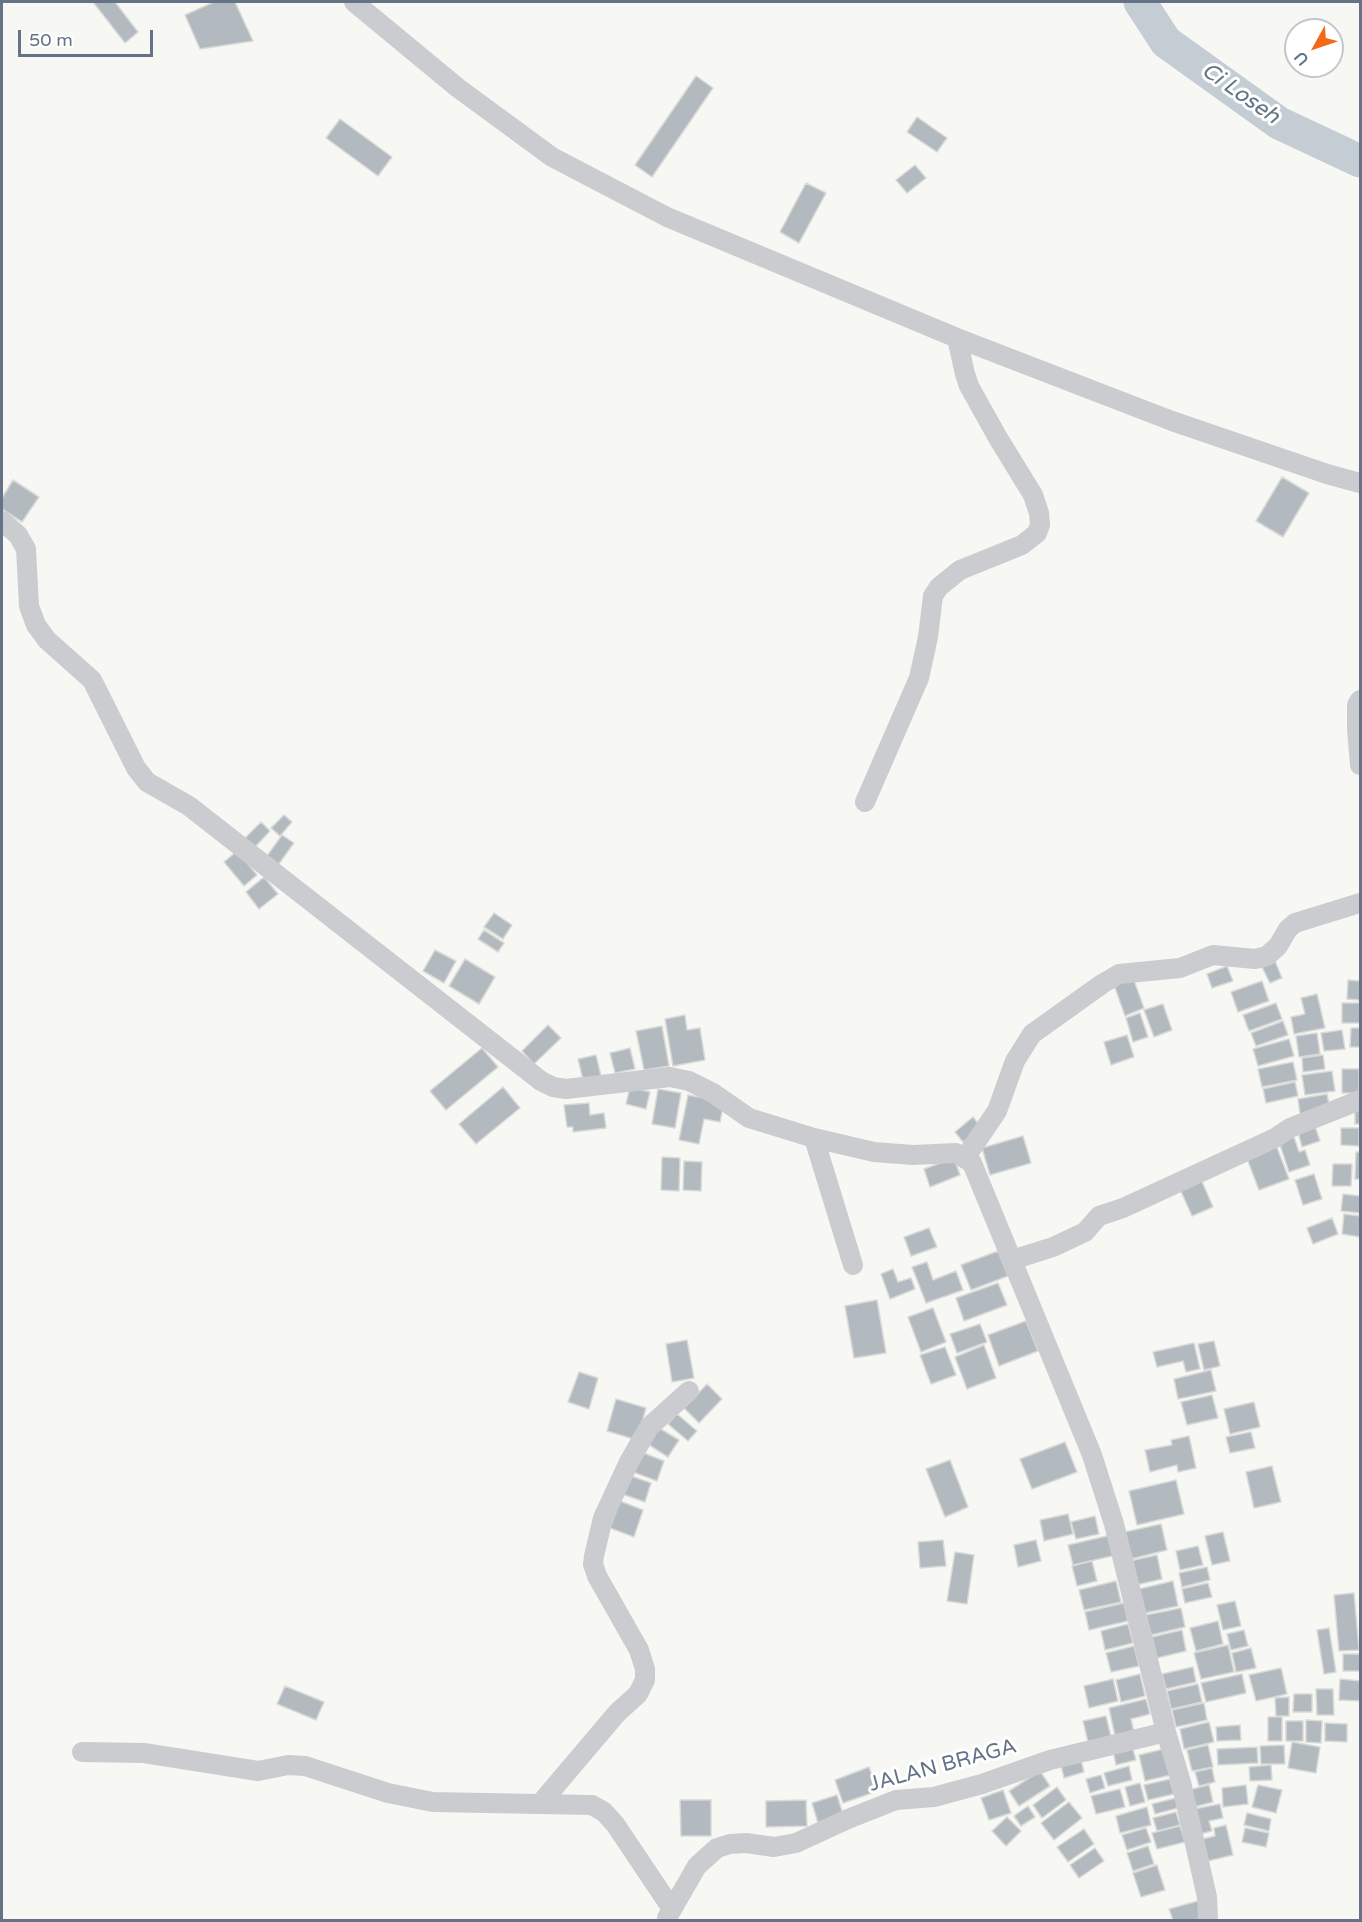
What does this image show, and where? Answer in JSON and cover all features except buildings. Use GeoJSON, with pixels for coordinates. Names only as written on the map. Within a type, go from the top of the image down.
{"type":"FeatureCollection","features":[{"type":"Feature","properties":{"kind":"street"},"geometry":{"type":"LineString","coordinates":[[354,2],[458,88],[552,157],[667,217],[957,338],[1172,422],[1360,483]]}},
{"type":"Feature","properties":{"kind":"street"},"geometry":{"type":"LineString","coordinates":[[865,802],[919,678],[928,637],[933,596],[939,587],[960,570],[1022,545],[1037,533],[1040,525],[1033,495],[969,386],[964,374],[957,338]]}},
{"type":"Feature","properties":{"kind":"street"},"geometry":{"type":"LineString","coordinates":[[2,521],[18,535],[26,549],[29,606],[36,625],[47,640],[92,680],[136,768],[147,782],[189,806],[541,1081],[553,1087],[566,1089],[670,1077],[689,1082],[713,1093],[749,1118],[814,1138],[874,1152],[913,1155],[956,1153],[965,1158],[976,1170],[1092,1455],[1114,1524],[1166,1732],[1181,1782],[1207,1898],[1208,1920]]}},
{"type":"Feature","properties":{"kind":"street"},"geometry":{"type":"LineString","coordinates":[[1360,700],[1357,729],[1360,765]]}},
{"type":"Feature","properties":{"kind":"street"},"geometry":{"type":"LineString","coordinates":[[965,1158],[997,1111],[1015,1061],[1032,1034],[1102,984],[1119,974],[1180,968],[1214,955],[1255,959],[1267,956],[1278,946],[1294,923],[1360,903]]}},
{"type":"Feature","properties":{"kind":"street"},"geometry":{"type":"LineString","coordinates":[[1012,1260],[1053,1247],[1085,1232],[1099,1216],[1145,1198],[1275,1138],[1290,1128],[1360,1100]]}},
{"type":"Feature","properties":{"kind":"street"},"geometry":{"type":"LineString","coordinates":[[814,1138],[853,1265]]}},
{"type":"Feature","properties":{"kind":"street"},"geometry":{"type":"LineString","coordinates":[[540,1804],[617,1713],[638,1694],[645,1680],[645,1669],[639,1650],[597,1576],[593,1564],[594,1556],[603,1518],[628,1462],[649,1427],[689,1391]]}},
{"type":"Feature","properties":{"kind":"street","name":"JALAN BRAGA"},"geometry":{"type":"LineString","coordinates":[[669,1915],[698,1866],[717,1848],[730,1844],[746,1843],[774,1847],[796,1843],[896,1800],[934,1797],[982,1784],[1050,1760],[1166,1732]]}},
{"type":"Feature","properties":{"kind":"street"},"geometry":{"type":"LineString","coordinates":[[81,1752],[144,1753],[258,1771],[288,1765],[305,1766],[388,1793],[433,1802],[592,1805],[604,1812],[627,1839],[669,1915]]}},
{"type":"Feature","properties":{"kind":"waterway","name":"Ci Loseh"},"geometry":{"type":"LineString","coordinates":[[1140,2],[1166,42],[1279,123],[1360,161]]}}]}
